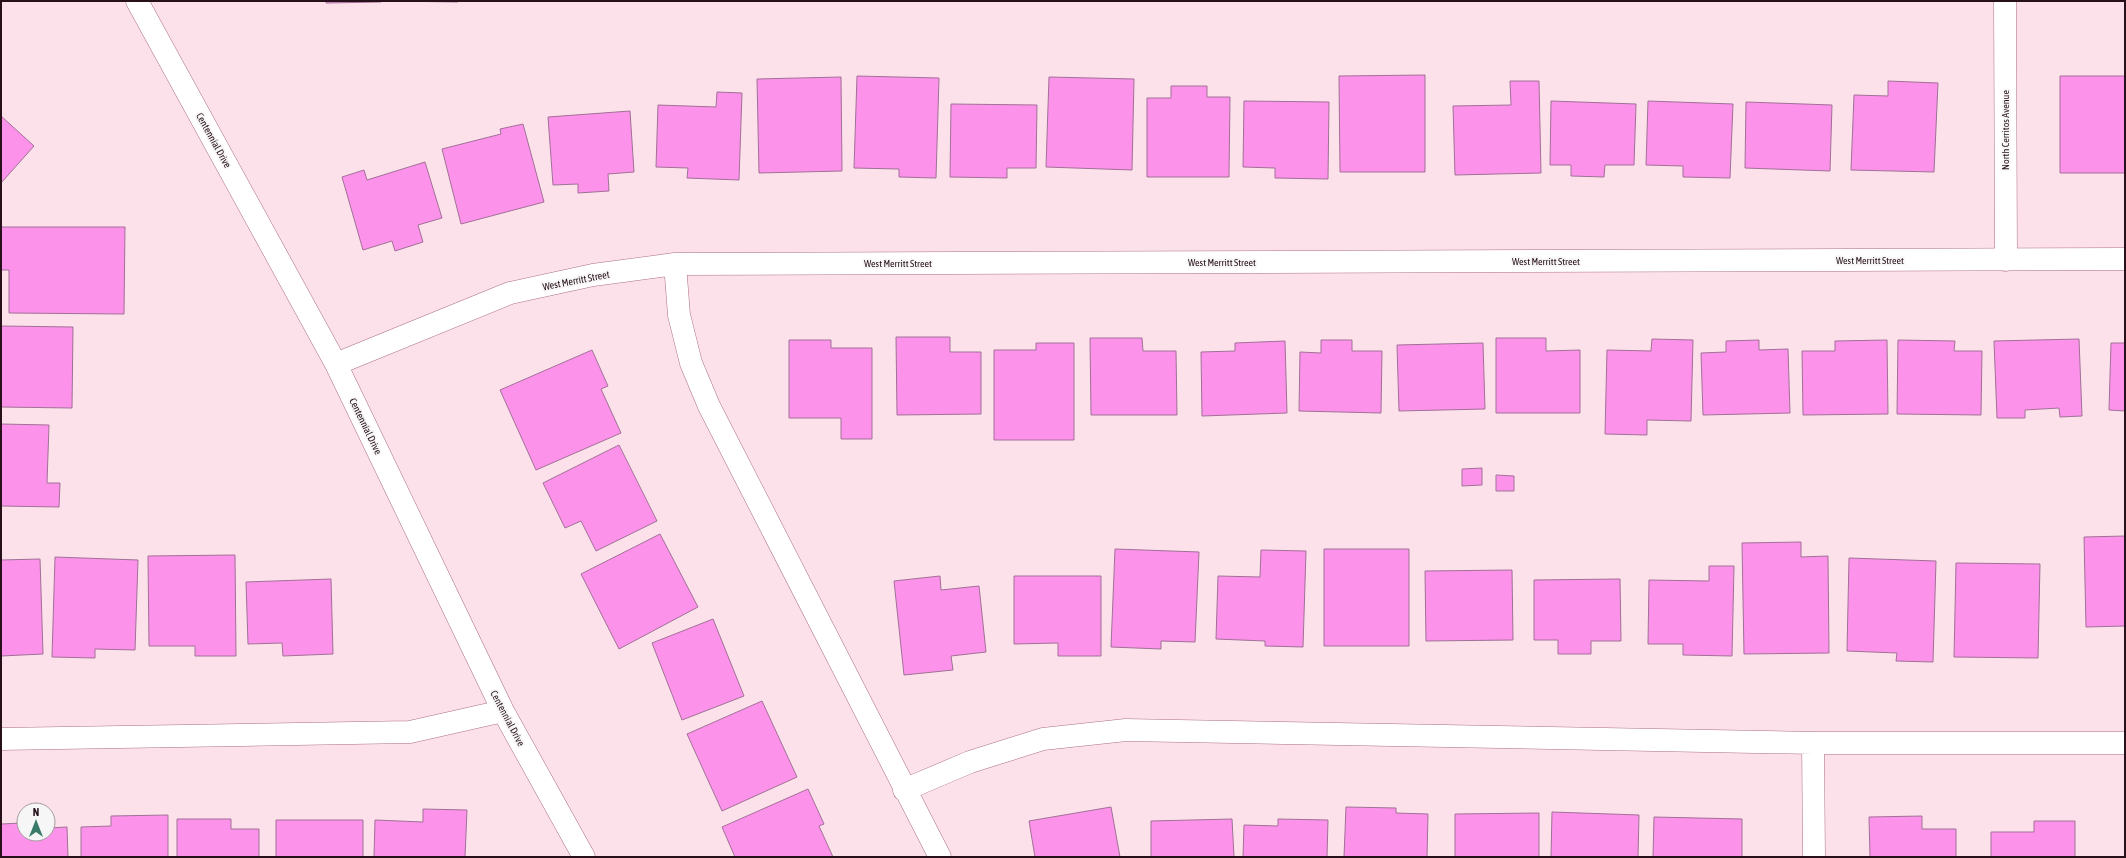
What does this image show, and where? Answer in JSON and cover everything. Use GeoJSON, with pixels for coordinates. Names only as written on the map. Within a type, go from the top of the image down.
{"type":"FeatureCollection","features":[{"type":"Feature","properties":{"kind":"street","name":"Centennial Drive"},"geometry":{"type":"LineString","coordinates":[[138,1],[336,364],[504,711],[584,857]]}},
{"type":"Feature","properties":{"kind":"street","name":"North Cerritos Avenue"},"geometry":{"type":"LineString","coordinates":[[2005,1],[2006,260]]}},
{"type":"Feature","properties":{"kind":"street","name":"West Merritt Street"},"geometry":{"type":"LineString","coordinates":[[336,364],[510,293],[592,275],[675,264],[2125,259]]}},
{"type":"Feature","properties":{"kind":"street"},"geometry":{"type":"LineString","coordinates":[[675,264],[679,315],[691,362],[709,406],[904,790],[940,857]]}},
{"type":"Feature","properties":{"kind":"street"},"geometry":{"type":"LineString","coordinates":[[1,739],[410,732],[504,711]]}},
{"type":"Feature","properties":{"kind":"street"},"geometry":{"type":"LineString","coordinates":[[904,790],[970,762],[1043,739],[1126,730],[1813,743],[2125,743]]}},
{"type":"Feature","properties":{"kind":"street"},"geometry":{"type":"LineString","coordinates":[[1813,743],[1814,857]]}},
{"type":"Feature","properties":{"kind":"building"},"geometry":{"type":"Polygon","coordinates":[[[326,1],[381,1],[381,2],[326,3],[326,1]]]}},
{"type":"Feature","properties":{"kind":"building"},"geometry":{"type":"Polygon","coordinates":[[[391,1],[458,1],[458,2],[391,1]]]}},
{"type":"Feature","properties":{"kind":"building"},"geometry":{"type":"Polygon","coordinates":[[[1425,75],[1425,172],[1340,172],[1339,76],[1425,75]]]}},
{"type":"Feature","properties":{"kind":"building"},"geometry":{"type":"Polygon","coordinates":[[[857,76],[939,78],[936,178],[899,177],[899,169],[854,168],[857,76]]]}},
{"type":"Feature","properties":{"kind":"building"},"geometry":{"type":"Polygon","coordinates":[[[2060,76],[2125,76],[2125,173],[2060,173],[2060,76]]]}},
{"type":"Feature","properties":{"kind":"building"},"geometry":{"type":"Polygon","coordinates":[[[841,77],[842,171],[759,173],[757,79],[841,77]]]}},
{"type":"Feature","properties":{"kind":"building"},"geometry":{"type":"Polygon","coordinates":[[[1049,77],[1134,79],[1132,170],[1046,167],[1049,77]]]}},
{"type":"Feature","properties":{"kind":"building"},"geometry":{"type":"Polygon","coordinates":[[[1510,81],[1539,81],[1541,173],[1455,175],[1453,106],[1511,105],[1510,81]]]}},
{"type":"Feature","properties":{"kind":"building"},"geometry":{"type":"Polygon","coordinates":[[[1888,81],[1938,83],[1934,172],[1851,170],[1854,95],[1888,96],[1888,81]]]}},
{"type":"Feature","properties":{"kind":"building"},"geometry":{"type":"Polygon","coordinates":[[[1171,86],[1207,86],[1207,97],[1230,97],[1229,177],[1147,177],[1147,98],[1171,98],[1171,86]]]}},
{"type":"Feature","properties":{"kind":"building"},"geometry":{"type":"Polygon","coordinates":[[[717,92],[742,93],[739,180],[687,178],[688,168],[656,167],[658,105],[716,107],[717,92]]]}},
{"type":"Feature","properties":{"kind":"building"},"geometry":{"type":"Polygon","coordinates":[[[1244,101],[1329,102],[1328,179],[1275,178],[1275,168],[1243,167],[1244,101]]]}},
{"type":"Feature","properties":{"kind":"building"},"geometry":{"type":"Polygon","coordinates":[[[1551,101],[1636,104],[1634,165],[1605,165],[1604,177],[1571,176],[1571,165],[1550,165],[1551,101]]]}},
{"type":"Feature","properties":{"kind":"building"},"geometry":{"type":"Polygon","coordinates":[[[1648,101],[1733,104],[1730,178],[1683,177],[1683,166],[1646,165],[1648,101]]]}},
{"type":"Feature","properties":{"kind":"building"},"geometry":{"type":"Polygon","coordinates":[[[1746,102],[1832,105],[1830,171],[1745,168],[1746,102]]]}},
{"type":"Feature","properties":{"kind":"building"},"geometry":{"type":"Polygon","coordinates":[[[951,104],[1037,105],[1036,168],[1007,168],[1007,178],[950,177],[951,104]]]}},
{"type":"Feature","properties":{"kind":"building"},"geometry":{"type":"Polygon","coordinates":[[[630,111],[634,172],[608,174],[609,191],[578,193],[578,184],[553,185],[548,117],[630,111]]]}},
{"type":"Feature","properties":{"kind":"building"},"geometry":{"type":"Polygon","coordinates":[[[1,116],[34,146],[1,183],[1,116]]]}},
{"type":"Feature","properties":{"kind":"building"},"geometry":{"type":"Polygon","coordinates":[[[523,124],[544,202],[461,224],[442,149],[501,134],[500,129],[523,124]]]}},
{"type":"Feature","properties":{"kind":"building"},"geometry":{"type":"Polygon","coordinates":[[[425,162],[442,218],[418,225],[423,242],[395,251],[392,241],[363,250],[342,177],[364,170],[367,180],[425,162]]]}},
{"type":"Feature","properties":{"kind":"building"},"geometry":{"type":"Polygon","coordinates":[[[1,227],[125,227],[124,314],[9,313],[9,270],[1,270],[1,227]]]}},
{"type":"Feature","properties":{"kind":"building"},"geometry":{"type":"Polygon","coordinates":[[[1,326],[73,327],[72,408],[1,407],[1,326]]]}},
{"type":"Feature","properties":{"kind":"building"},"geometry":{"type":"Polygon","coordinates":[[[896,337],[950,337],[950,352],[981,352],[981,414],[897,415],[896,337]]]}},
{"type":"Feature","properties":{"kind":"building"},"geometry":{"type":"Polygon","coordinates":[[[1090,338],[1142,338],[1143,351],[1176,351],[1177,415],[1091,415],[1090,338]]]}},
{"type":"Feature","properties":{"kind":"building"},"geometry":{"type":"Polygon","coordinates":[[[1496,338],[1546,338],[1546,351],[1580,350],[1580,413],[1496,413],[1496,338]]]}},
{"type":"Feature","properties":{"kind":"building"},"geometry":{"type":"Polygon","coordinates":[[[1652,339],[1693,340],[1691,421],[1647,420],[1647,435],[1605,434],[1607,350],[1651,351],[1652,339]]]}},
{"type":"Feature","properties":{"kind":"building"},"geometry":{"type":"Polygon","coordinates":[[[2079,339],[2082,416],[2060,417],[2059,408],[2025,410],[2025,418],[1997,418],[1994,341],[2079,339]]]}},
{"type":"Feature","properties":{"kind":"building"},"geometry":{"type":"Polygon","coordinates":[[[789,340],[831,340],[831,348],[872,348],[872,439],[841,439],[841,418],[789,418],[789,340]]]}},
{"type":"Feature","properties":{"kind":"building"},"geometry":{"type":"Polygon","coordinates":[[[1321,340],[1352,340],[1352,351],[1382,351],[1381,413],[1299,411],[1300,352],[1321,353],[1321,340]]]}},
{"type":"Feature","properties":{"kind":"building"},"geometry":{"type":"Polygon","coordinates":[[[1759,340],[1759,350],[1788,349],[1790,413],[1703,415],[1701,353],[1726,352],[1726,341],[1759,340]]]}},
{"type":"Feature","properties":{"kind":"building"},"geometry":{"type":"Polygon","coordinates":[[[1887,340],[1888,414],[1803,415],[1802,351],[1835,351],[1835,341],[1887,340]]]}},
{"type":"Feature","properties":{"kind":"building"},"geometry":{"type":"Polygon","coordinates":[[[1898,340],[1955,341],[1954,351],[1982,351],[1981,415],[1897,414],[1898,340]]]}},
{"type":"Feature","properties":{"kind":"building"},"geometry":{"type":"Polygon","coordinates":[[[1285,341],[1287,413],[1202,416],[1201,352],[1235,351],[1235,343],[1285,341]]]}},
{"type":"Feature","properties":{"kind":"building"},"geometry":{"type":"Polygon","coordinates":[[[1036,343],[1074,343],[1074,440],[994,440],[994,350],[1036,350],[1036,343]]]}},
{"type":"Feature","properties":{"kind":"building"},"geometry":{"type":"Polygon","coordinates":[[[1483,343],[1485,409],[1399,411],[1397,345],[1483,343]]]}},
{"type":"Feature","properties":{"kind":"building"},"geometry":{"type":"Polygon","coordinates":[[[2111,343],[2125,343],[2125,411],[2109,410],[2111,343]]]}},
{"type":"Feature","properties":{"kind":"building"},"geometry":{"type":"Polygon","coordinates":[[[592,350],[608,386],[601,389],[621,433],[536,470],[500,390],[592,350]]]}},
{"type":"Feature","properties":{"kind":"building"},"geometry":{"type":"Polygon","coordinates":[[[1,424],[49,425],[47,483],[60,483],[59,507],[1,506],[1,424]]]}},
{"type":"Feature","properties":{"kind":"building"},"geometry":{"type":"Polygon","coordinates":[[[619,445],[657,521],[596,551],[581,521],[565,528],[543,483],[619,445]]]}},
{"type":"Feature","properties":{"kind":"building"},"geometry":{"type":"Polygon","coordinates":[[[1482,468],[1482,485],[1462,486],[1462,469],[1482,468]]]}},
{"type":"Feature","properties":{"kind":"building"},"geometry":{"type":"Polygon","coordinates":[[[1496,475],[1514,476],[1514,491],[1496,491],[1496,475]]]}},
{"type":"Feature","properties":{"kind":"building"},"geometry":{"type":"Polygon","coordinates":[[[660,534],[698,607],[619,649],[581,574],[660,534]]]}},
{"type":"Feature","properties":{"kind":"building"},"geometry":{"type":"Polygon","coordinates":[[[2125,536],[2125,626],[2086,627],[2084,537],[2125,536]]]}},
{"type":"Feature","properties":{"kind":"building"},"geometry":{"type":"Polygon","coordinates":[[[1801,542],[1801,557],[1828,556],[1829,653],[1744,654],[1742,543],[1801,542]]]}},
{"type":"Feature","properties":{"kind":"building"},"geometry":{"type":"Polygon","coordinates":[[[1115,549],[1199,552],[1195,642],[1161,641],[1161,649],[1111,647],[1115,549]]]}},
{"type":"Feature","properties":{"kind":"building"},"geometry":{"type":"Polygon","coordinates":[[[1324,549],[1409,549],[1409,646],[1324,646],[1324,549]]]}},
{"type":"Feature","properties":{"kind":"building"},"geometry":{"type":"Polygon","coordinates":[[[1261,550],[1306,551],[1303,647],[1265,646],[1265,641],[1216,639],[1218,576],[1260,577],[1261,550]]]}},
{"type":"Feature","properties":{"kind":"building"},"geometry":{"type":"Polygon","coordinates":[[[235,555],[236,656],[195,656],[195,646],[149,646],[148,556],[235,555]]]}},
{"type":"Feature","properties":{"kind":"building"},"geometry":{"type":"Polygon","coordinates":[[[55,557],[138,560],[135,650],[95,649],[95,658],[52,657],[55,557]]]}},
{"type":"Feature","properties":{"kind":"building"},"geometry":{"type":"Polygon","coordinates":[[[1849,558],[1936,561],[1933,662],[1896,661],[1897,653],[1847,651],[1849,558]]]}},
{"type":"Feature","properties":{"kind":"building"},"geometry":{"type":"Polygon","coordinates":[[[40,559],[43,654],[1,656],[1,560],[40,559]]]}},
{"type":"Feature","properties":{"kind":"building"},"geometry":{"type":"Polygon","coordinates":[[[1956,563],[2040,564],[2038,658],[1954,657],[1956,563]]]}},
{"type":"Feature","properties":{"kind":"building"},"geometry":{"type":"Polygon","coordinates":[[[1709,566],[1734,566],[1732,656],[1683,655],[1683,644],[1648,644],[1649,580],[1709,581],[1709,566]]]}},
{"type":"Feature","properties":{"kind":"building"},"geometry":{"type":"Polygon","coordinates":[[[1512,570],[1513,640],[1426,641],[1425,571],[1512,570]]]}},
{"type":"Feature","properties":{"kind":"building"},"geometry":{"type":"Polygon","coordinates":[[[940,576],[941,590],[979,586],[986,652],[951,656],[953,670],[904,675],[894,581],[940,576]]]}},
{"type":"Feature","properties":{"kind":"building"},"geometry":{"type":"Polygon","coordinates":[[[1014,576],[1101,576],[1101,656],[1058,656],[1058,643],[1014,644],[1014,576]]]}},
{"type":"Feature","properties":{"kind":"building"},"geometry":{"type":"Polygon","coordinates":[[[331,579],[333,654],[283,656],[282,643],[248,644],[246,582],[331,579]]]}},
{"type":"Feature","properties":{"kind":"building"},"geometry":{"type":"Polygon","coordinates":[[[1620,579],[1621,641],[1591,641],[1591,654],[1558,654],[1558,640],[1534,640],[1534,580],[1620,579]]]}},
{"type":"Feature","properties":{"kind":"building"},"geometry":{"type":"Polygon","coordinates":[[[713,619],[744,696],[682,720],[652,643],[713,619]]]}},
{"type":"Feature","properties":{"kind":"building"},"geometry":{"type":"Polygon","coordinates":[[[762,701],[797,777],[722,811],[687,734],[762,701]]]}},
{"type":"Feature","properties":{"kind":"building"},"geometry":{"type":"Polygon","coordinates":[[[808,789],[824,824],[819,826],[833,857],[735,857],[722,827],[808,789]]]}},
{"type":"Feature","properties":{"kind":"building"},"geometry":{"type":"Polygon","coordinates":[[[1111,807],[1120,857],[1035,857],[1029,821],[1111,807]]]}},
{"type":"Feature","properties":{"kind":"building"},"geometry":{"type":"Polygon","coordinates":[[[1346,807],[1396,808],[1396,813],[1428,814],[1427,857],[1344,857],[1346,807]]]}},
{"type":"Feature","properties":{"kind":"building"},"geometry":{"type":"Polygon","coordinates":[[[423,809],[467,810],[465,857],[374,857],[375,820],[423,822],[423,809]]]}},
{"type":"Feature","properties":{"kind":"building"},"geometry":{"type":"Polygon","coordinates":[[[1552,812],[1639,815],[1638,857],[1551,857],[1552,812]]]}},
{"type":"Feature","properties":{"kind":"building"},"geometry":{"type":"Polygon","coordinates":[[[1539,813],[1539,857],[1455,857],[1455,814],[1539,813]]]}},
{"type":"Feature","properties":{"kind":"building"},"geometry":{"type":"Polygon","coordinates":[[[168,815],[168,857],[81,857],[81,827],[111,826],[111,816],[168,815]]]}},
{"type":"Feature","properties":{"kind":"building"},"geometry":{"type":"Polygon","coordinates":[[[1922,816],[1922,829],[1956,829],[1956,857],[1870,857],[1869,817],[1922,816]]]}},
{"type":"Feature","properties":{"kind":"building"},"geometry":{"type":"Polygon","coordinates":[[[1654,817],[1742,819],[1742,857],[1653,857],[1654,817]]]}},
{"type":"Feature","properties":{"kind":"building"},"geometry":{"type":"Polygon","coordinates":[[[177,819],[231,819],[231,829],[259,829],[259,857],[177,857],[177,819]]]}},
{"type":"Feature","properties":{"kind":"building"},"geometry":{"type":"Polygon","coordinates":[[[1232,819],[1234,857],[1151,857],[1151,821],[1232,819]]]}},
{"type":"Feature","properties":{"kind":"building"},"geometry":{"type":"Polygon","coordinates":[[[1278,819],[1328,820],[1327,857],[1243,857],[1244,825],[1278,826],[1278,819]]]}},
{"type":"Feature","properties":{"kind":"building"},"geometry":{"type":"Polygon","coordinates":[[[276,820],[363,820],[363,857],[276,857],[276,820]]]}},
{"type":"Feature","properties":{"kind":"building"},"geometry":{"type":"Polygon","coordinates":[[[2034,821],[2075,821],[2075,857],[1991,857],[1991,832],[2034,832],[2034,821]]]}},
{"type":"Feature","properties":{"kind":"building"},"geometry":{"type":"Polygon","coordinates":[[[16,823],[16,842],[56,842],[56,828],[67,827],[68,857],[1,857],[1,824],[16,823]]]}}]}
